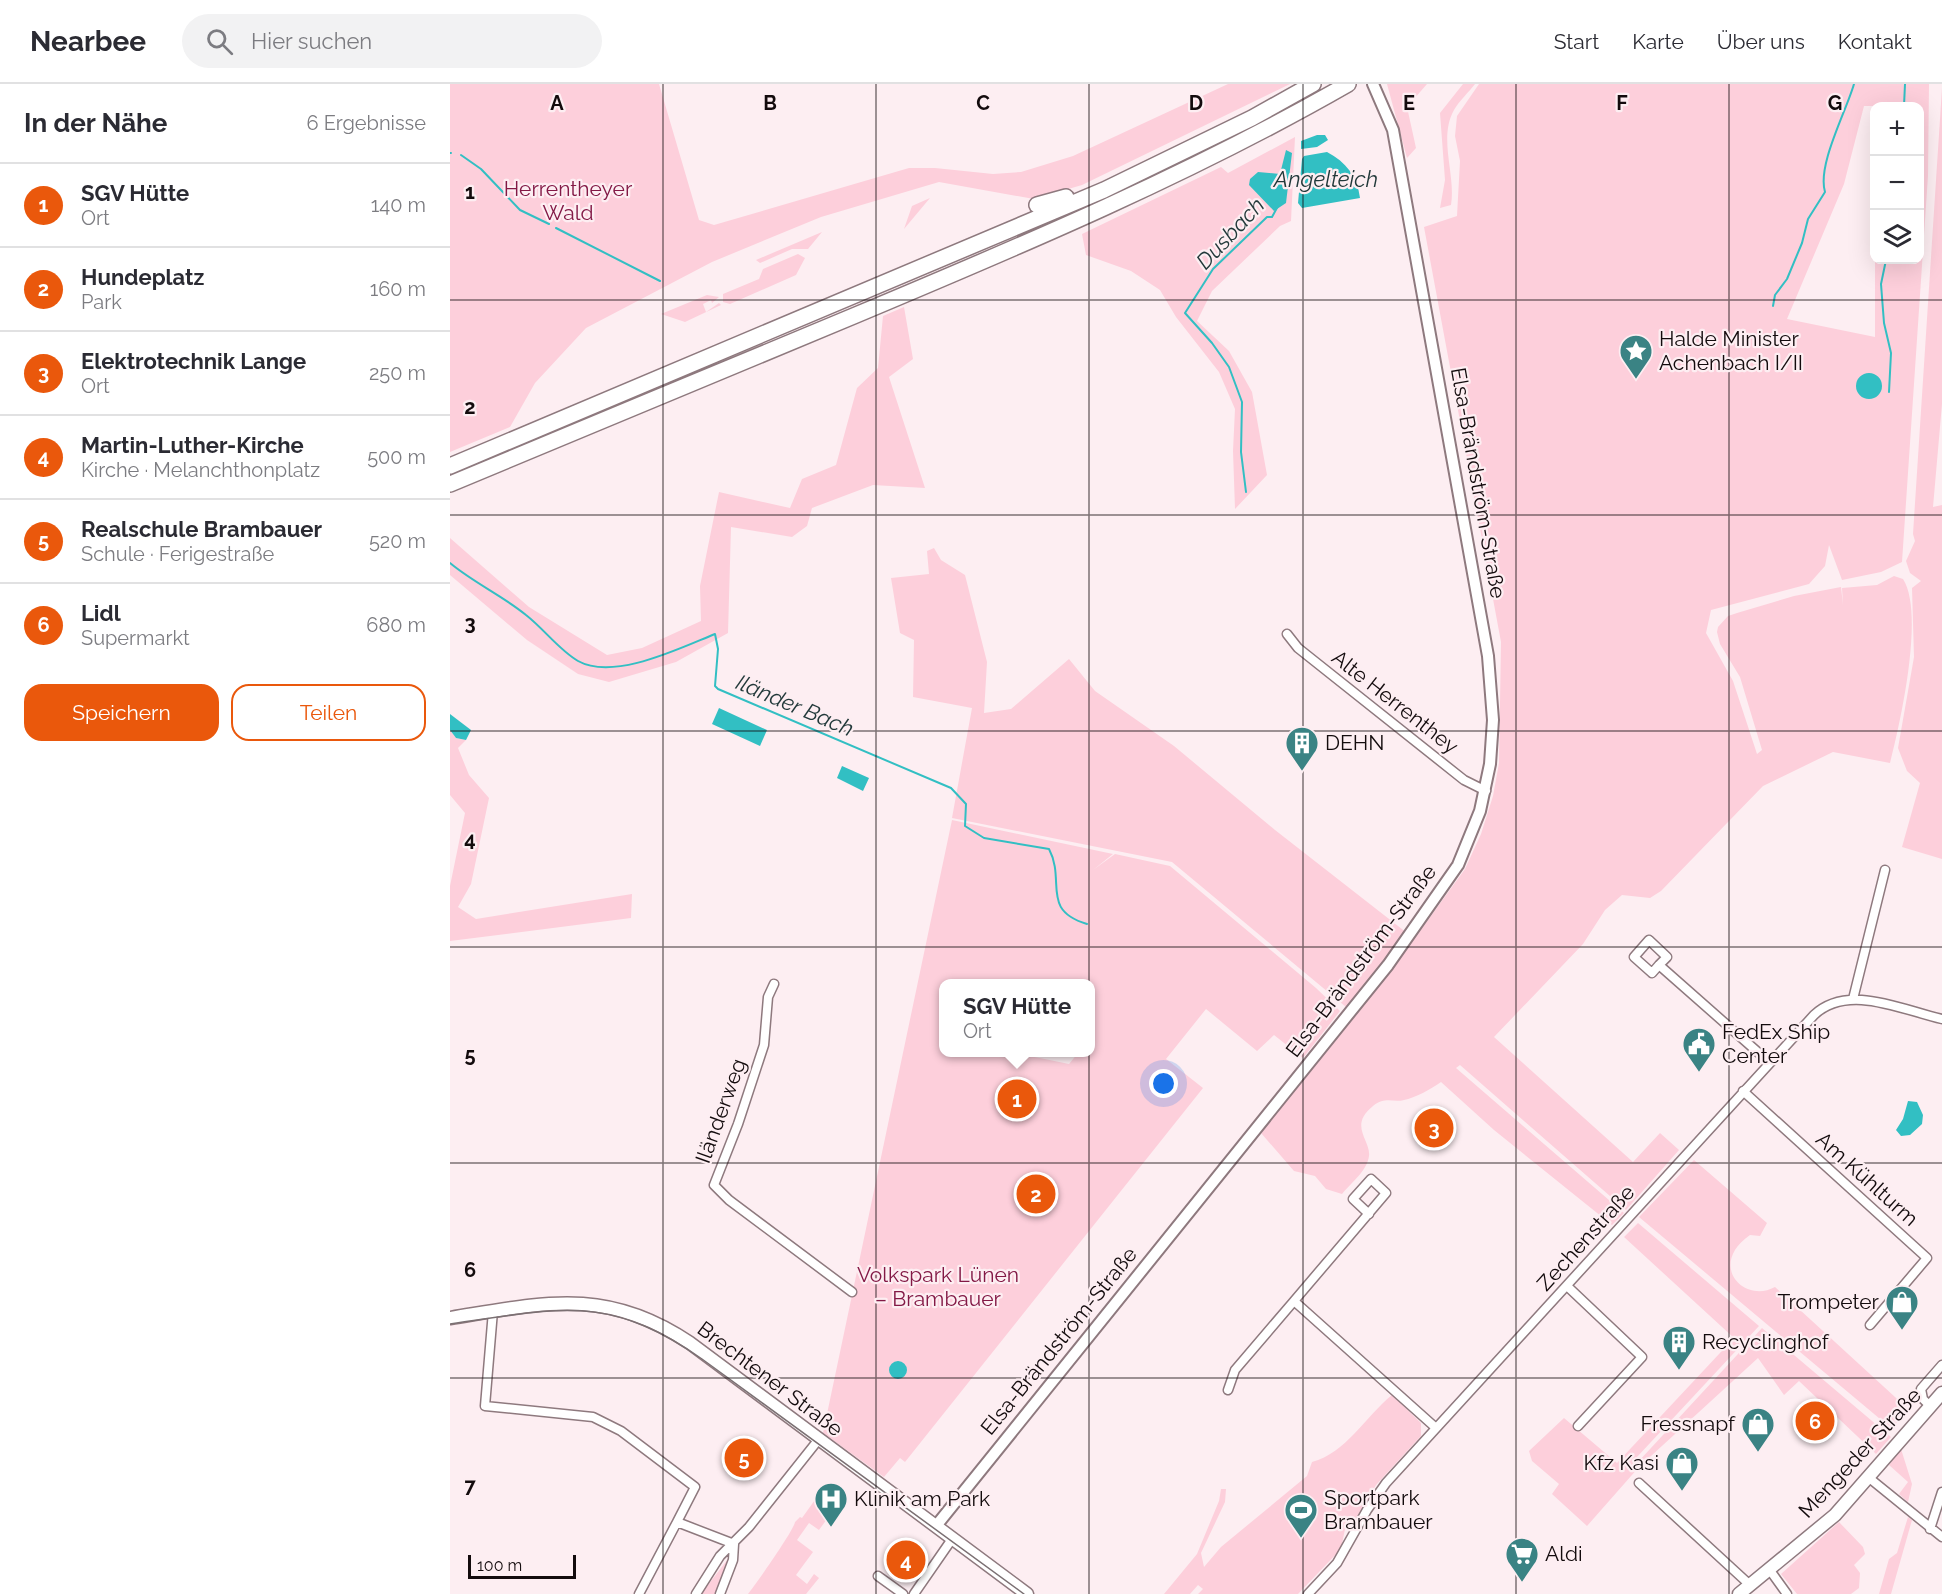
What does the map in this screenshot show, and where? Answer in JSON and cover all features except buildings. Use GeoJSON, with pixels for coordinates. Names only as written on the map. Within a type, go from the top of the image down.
{"type":"FeatureCollection","features":[{"type":"Feature","properties":{"kind":"highway"},"geometry":{"type":"LineString","coordinates":[[450,466],[1104,190],[1252,118],[1314,84]]}},
{"type":"Feature","properties":{"kind":"highway"},"geometry":{"type":"LineString","coordinates":[[450,484],[899,297],[1106,207],[1230,147],[1348,84]]}},
{"type":"Feature","properties":{"kind":"highway"},"geometry":{"type":"LineString","coordinates":[[1037,205],[1076,192],[1104,190]]}},
{"type":"Feature","properties":{"kind":"highway"},"geometry":{"type":"LineString","coordinates":[[489,450],[510,428]]}},
{"type":"Feature","properties":{"kind":"main road","name":"Brechtener Straße"},"geometry":{"type":"LineString","coordinates":[[450,1318],[493,1311],[579,1303],[611,1307],[638,1315],[690,1343],[1022,1592]]}},
{"type":"Feature","properties":{"kind":"main road","name":"Mengeder Straße"},"geometry":{"type":"LineString","coordinates":[[1738,1594],[1835,1515],[1942,1393]]}},
{"type":"Feature","properties":{"kind":"street","name":"Elsa-Brändström-Straße"},"geometry":{"type":"LineString","coordinates":[[936,1526],[1388,965],[1458,865],[1474,830],[1486,790],[1493,720],[1488,656],[1393,130],[1372,84]]}},
{"type":"Feature","properties":{"kind":"street","name":"Alte Herrenthey"},"geometry":{"type":"LineString","coordinates":[[1287,634],[1298,648],[1464,780],[1486,790]]}},
{"type":"Feature","properties":{"kind":"street"},"geometry":{"type":"LineString","coordinates":[[1853,999],[1885,870]]}},
{"type":"Feature","properties":{"kind":"street"},"geometry":{"type":"LineString","coordinates":[[1659,965],[1769,1062]]}},
{"type":"Feature","properties":{"kind":"street","name":"Iländerweg"},"geometry":{"type":"LineString","coordinates":[[774,984],[768,997],[764,1045],[738,1124],[714,1185],[729,1200],[852,1292]]}},
{"type":"Feature","properties":{"kind":"street","name":"Zechenstraße"},"geometry":{"type":"LineString","coordinates":[[1308,1594],[1346,1551],[1377,1495],[1769,1062],[1820,1009],[1832,1002],[1853,999],[1942,1020]]}},
{"type":"Feature","properties":{"kind":"street","name":"Am Kühlturm"},"geometry":{"type":"LineString","coordinates":[[1743,1091],[1927,1258],[1870,1325]]}},
{"type":"Feature","properties":{"kind":"street"},"geometry":{"type":"LineString","coordinates":[[1228,1390],[1235,1370],[1369,1214]]}},
{"type":"Feature","properties":{"kind":"street"},"geometry":{"type":"LineString","coordinates":[[1566,1286],[1642,1357],[1578,1426]]}},
{"type":"Feature","properties":{"kind":"street"},"geometry":{"type":"LineString","coordinates":[[1294,1301],[1436,1428]]}},
{"type":"Feature","properties":{"kind":"street"},"geometry":{"type":"LineString","coordinates":[[493,1311],[486,1406],[593,1417],[621,1431],[695,1486],[639,1594]]}},
{"type":"Feature","properties":{"kind":"street"},"geometry":{"type":"LineString","coordinates":[[1930,1406],[1923,1399],[1921,1389],[1942,1365]]}},
{"type":"Feature","properties":{"kind":"street"},"geometry":{"type":"LineString","coordinates":[[696,1594],[720,1556],[734,1544],[819,1439]]}},
{"type":"Feature","properties":{"kind":"street"},"geometry":{"type":"LineString","coordinates":[[1868,1477],[1942,1537]]}},
{"type":"Feature","properties":{"kind":"street"},"geometry":{"type":"LineString","coordinates":[[1639,1483],[1750,1585]]}},
{"type":"Feature","properties":{"kind":"street"},"geometry":{"type":"LineString","coordinates":[[1930,1529],[1942,1492]]}},
{"type":"Feature","properties":{"kind":"street"},"geometry":{"type":"LineString","coordinates":[[677,1522],[734,1544]]}},
{"type":"Feature","properties":{"kind":"street"},"geometry":{"type":"LineString","coordinates":[[914,1594],[952,1539]]}},
{"type":"Feature","properties":{"kind":"street"},"geometry":{"type":"LineString","coordinates":[[720,1594],[733,1560],[734,1544]]}},
{"type":"Feature","properties":{"kind":"street"},"geometry":{"type":"LineString","coordinates":[[1769,1569],[1787,1594]]}},
{"type":"Feature","properties":{"kind":"street"},"geometry":{"type":"LineString","coordinates":[[878,1576],[903,1594]]}},
{"type":"Feature","properties":{"kind":"green space","name":"Herrentheyer Wald"},"geometry":{"type":"Polygon","coordinates":[[[450,84],[659,84],[699,220],[714,225],[909,168],[935,168],[993,174],[1021,172],[1073,156],[1228,84],[1290,84],[1082,185],[1034,199],[939,182],[821,217],[712,262],[586,328],[535,383],[510,427],[450,452],[450,84]]]}},
{"type":"Feature","properties":{"kind":"green space"},"geometry":{"type":"Polygon","coordinates":[[[1387,84],[1427,84],[1407,107],[1416,148],[1407,158],[1387,84]]]}},
{"type":"Feature","properties":{"kind":"green space"},"geometry":{"type":"Polygon","coordinates":[[[1463,84],[1475,84],[1456,107],[1449,121],[1447,144],[1451,205],[1440,208],[1445,180],[1440,113],[1463,84]]]}},
{"type":"Feature","properties":{"kind":"green space"},"geometry":{"type":"Polygon","coordinates":[[[1479,84],[1929,84],[1928,176],[1924,235],[1924,102],[1870,102],[1870,106],[1864,106],[1844,184],[1787,319],[1875,337],[1875,264],[1922,264],[1902,562],[1881,572],[1842,580],[1829,545],[1825,566],[1809,584],[1711,610],[1706,633],[1733,681],[1757,754],[1762,750],[1740,677],[1720,644],[1718,627],[1728,616],[1794,596],[1841,587],[1843,605],[1842,588],[1877,585],[1894,576],[1903,579],[1909,595],[1912,617],[1911,642],[1904,697],[1890,763],[1833,752],[1763,786],[1661,891],[1650,898],[1622,895],[1605,910],[1583,944],[1494,1037],[1633,1162],[1660,1133],[1679,1150],[1626,1210],[1460,1065],[1456,1068],[1624,1213],[1612,1225],[1494,1130],[1441,1082],[1408,1099],[1386,1100],[1378,1103],[1366,1113],[1361,1126],[1369,1150],[1368,1161],[1362,1172],[1342,1194],[1326,1189],[1315,1176],[1294,1171],[1261,1133],[1393,968],[1465,869],[1481,834],[1493,796],[1499,763],[1501,642],[1424,227],[1457,216],[1460,161],[1455,136],[1457,116],[1479,84]]]}},
{"type":"Feature","properties":{"kind":"green space"},"geometry":{"type":"Polygon","coordinates":[[[1942,88],[1942,404],[1933,507],[1942,505],[1942,859],[1902,847],[1920,783],[1907,771],[1898,748],[1914,657],[1912,588],[1921,581],[1910,573],[1906,561],[1915,541],[1913,534],[1942,88]]]}},
{"type":"Feature","properties":{"kind":"green space"},"geometry":{"type":"Polygon","coordinates":[[[1295,137],[1291,221],[1280,226],[1212,291],[1197,321],[1229,351],[1252,392],[1267,475],[1235,509],[1233,451],[1235,409],[1219,372],[1176,317],[1160,290],[1131,271],[1086,255],[1082,234],[1221,167],[1228,173],[1295,137]]]}},
{"type":"Feature","properties":{"kind":"green space"},"geometry":{"type":"Polygon","coordinates":[[[930,198],[904,229],[912,206],[930,198]]]}},
{"type":"Feature","properties":{"kind":"green space"},"geometry":{"type":"Polygon","coordinates":[[[822,232],[808,249],[792,249],[760,263],[756,260],[822,232]]]}},
{"type":"Feature","properties":{"kind":"green space"},"geometry":{"type":"Polygon","coordinates":[[[798,254],[805,258],[796,275],[730,304],[723,302],[723,294],[759,279],[763,269],[798,254]]]}},
{"type":"Feature","properties":{"kind":"green space"},"geometry":{"type":"Polygon","coordinates":[[[707,295],[719,297],[712,303],[711,300],[703,304],[706,312],[719,303],[721,305],[685,322],[661,314],[707,295]]]}},
{"type":"Feature","properties":{"kind":"green space"},"geometry":{"type":"Polygon","coordinates":[[[904,307],[913,359],[889,377],[925,488],[873,485],[812,508],[807,526],[792,537],[731,527],[728,633],[676,662],[609,682],[578,674],[527,640],[450,575],[450,538],[529,607],[607,655],[642,648],[701,621],[700,586],[719,492],[790,508],[802,479],[836,465],[857,388],[878,368],[883,316],[904,307]]]}},
{"type":"Feature","properties":{"kind":"green space"},"geometry":{"type":"Polygon","coordinates":[[[934,548],[941,560],[965,575],[987,662],[984,713],[1011,709],[1069,659],[1095,691],[1174,746],[1275,830],[1407,933],[1386,962],[1346,1007],[1172,862],[952,818],[972,708],[913,697],[914,640],[900,633],[891,578],[929,574],[927,551],[934,548]]]}},
{"type":"Feature","properties":{"kind":"green space"},"geometry":{"type":"Polygon","coordinates":[[[450,730],[456,738],[466,740],[458,748],[469,775],[489,798],[471,884],[458,907],[476,919],[632,894],[631,918],[450,941],[450,886],[465,813],[450,795],[450,730]]]}},
{"type":"Feature","properties":{"kind":"green space","name":"Volkspark Lünen – Brambauer"},"geometry":{"type":"Polygon","coordinates":[[[952,820],[1113,854],[1093,870],[1115,854],[1170,866],[1316,988],[1340,1011],[1303,1058],[1274,1035],[1257,1051],[1206,1009],[1166,1059],[1203,1088],[905,1462],[900,1458],[884,1477],[823,1433],[952,820]]]}},
{"type":"Feature","properties":{"kind":"green space"},"geometry":{"type":"Polygon","coordinates":[[[1694,1160],[1767,1223],[1760,1236],[1750,1235],[1737,1247],[1731,1258],[1731,1269],[1735,1279],[1742,1286],[1752,1290],[1763,1291],[1775,1287],[1907,1408],[1892,1429],[1639,1217],[1694,1160]]]}},
{"type":"Feature","properties":{"kind":"green space"},"geometry":{"type":"Polygon","coordinates":[[[1638,1223],[1759,1326],[1637,1457],[1638,1462],[1762,1328],[1891,1437],[1876,1454],[1799,1381],[1784,1395],[1758,1358],[1639,1467],[1587,1526],[1552,1494],[1559,1484],[1532,1461],[1529,1451],[1564,1418],[1617,1463],[1734,1338],[1624,1237],[1638,1223]]]}},
{"type":"Feature","properties":{"kind":"green space"},"geometry":{"type":"Polygon","coordinates":[[[1392,1395],[1421,1423],[1421,1436],[1376,1485],[1351,1529],[1345,1529],[1341,1549],[1298,1594],[1198,1594],[1203,1589],[1198,1585],[1190,1594],[1164,1594],[1197,1554],[1219,1501],[1221,1489],[1226,1489],[1225,1502],[1201,1553],[1204,1567],[1221,1547],[1307,1476],[1312,1462],[1335,1451],[1392,1395]]]}},
{"type":"Feature","properties":{"kind":"green space"},"geometry":{"type":"Polygon","coordinates":[[[1901,1449],[1912,1484],[1908,1502],[1899,1494],[1908,1482],[1889,1465],[1901,1449]]]}},
{"type":"Feature","properties":{"kind":"green space"},"geometry":{"type":"Polygon","coordinates":[[[817,1497],[822,1501],[819,1506],[826,1511],[829,1507],[827,1502],[835,1508],[819,1530],[809,1523],[797,1540],[813,1552],[796,1575],[807,1584],[814,1574],[819,1578],[806,1594],[748,1594],[782,1546],[795,1522],[800,1517],[802,1518],[817,1497]]]}},
{"type":"Feature","properties":{"kind":"green space"},"geometry":{"type":"Polygon","coordinates":[[[1908,1517],[1912,1520],[1891,1594],[1879,1594],[1889,1559],[1897,1553],[1908,1517]]]}},
{"type":"Feature","properties":{"kind":"green space"},"geometry":{"type":"Polygon","coordinates":[[[1839,1522],[1863,1547],[1865,1554],[1854,1565],[1860,1573],[1859,1588],[1851,1594],[1797,1594],[1781,1574],[1839,1522]]]}},
{"type":"Feature","properties":{"kind":"green space"},"geometry":{"type":"Polygon","coordinates":[[[728,1559],[724,1594],[701,1594],[728,1559]]]}},
{"type":"Feature","properties":{"kind":"water"},"geometry":{"type":"Polygon","coordinates":[[[1317,135],[1325,135],[1328,140],[1317,147],[1301,149],[1301,141],[1317,135]]]}},
{"type":"Feature","properties":{"kind":"water"},"geometry":{"type":"Polygon","coordinates":[[[1286,150],[1292,153],[1286,203],[1274,211],[1249,185],[1250,179],[1258,172],[1280,174],[1286,150]]]}},
{"type":"Feature","properties":{"kind":"water","name":"Angelteich"},"geometry":{"type":"Polygon","coordinates":[[[1327,152],[1350,170],[1360,198],[1302,208],[1298,203],[1302,159],[1304,156],[1327,152]]]}},
{"type":"Feature","properties":{"kind":"water"},"geometry":{"type":"Polygon","coordinates":[[[1869,373],[1878,377],[1882,386],[1878,395],[1869,399],[1860,395],[1856,386],[1860,377],[1869,373]]]}},
{"type":"Feature","properties":{"kind":"water"},"geometry":{"type":"Polygon","coordinates":[[[719,708],[767,730],[760,746],[712,724],[719,708]]]}},
{"type":"Feature","properties":{"kind":"water"},"geometry":{"type":"Polygon","coordinates":[[[450,714],[471,730],[466,740],[456,738],[450,730],[450,714]]]}},
{"type":"Feature","properties":{"kind":"water"},"geometry":{"type":"Polygon","coordinates":[[[842,766],[869,778],[863,791],[837,778],[842,766]]]}},
{"type":"Feature","properties":{"kind":"water"},"geometry":{"type":"Polygon","coordinates":[[[1908,1101],[1917,1102],[1923,1115],[1922,1124],[1910,1135],[1901,1136],[1896,1130],[1903,1119],[1908,1101]]]}},
{"type":"Feature","properties":{"kind":"water"},"geometry":{"type":"Polygon","coordinates":[[[898,1361],[906,1366],[907,1370],[902,1378],[898,1379],[890,1374],[889,1370],[894,1362],[898,1361]]]}},
{"type":"Feature","properties":{"kind":"waterway"},"geometry":{"type":"LineString","coordinates":[[1773,306],[1775,295],[1787,279],[1802,243],[1808,219],[1825,192],[1825,168],[1829,153],[1854,84]]}},
{"type":"Feature","properties":{"kind":"waterway"},"geometry":{"type":"LineString","coordinates":[[1904,102],[1905,84]]}},
{"type":"Feature","properties":{"kind":"waterway"},"geometry":{"type":"LineString","coordinates":[[461,155],[481,169],[520,210],[549,224]]}},
{"type":"Feature","properties":{"kind":"waterway","name":"Dusbach"},"geometry":{"type":"LineString","coordinates":[[1246,492],[1241,452],[1242,402],[1229,367],[1212,343],[1185,313],[1213,269],[1267,217],[1272,217],[1278,206]]}},
{"type":"Feature","properties":{"kind":"waterway"},"geometry":{"type":"LineString","coordinates":[[556,228],[660,281]]}},
{"type":"Feature","properties":{"kind":"waterway"},"geometry":{"type":"LineString","coordinates":[[1885,264],[1881,284],[1884,323],[1891,353],[1889,392]]}},
{"type":"Feature","properties":{"kind":"waterway","name":"Iländer Bach"},"geometry":{"type":"LineString","coordinates":[[450,563],[517,608],[571,656],[593,666],[628,665],[666,654],[715,634],[718,649],[715,686],[718,689],[951,788],[966,804],[965,826],[984,838],[1049,849],[1054,861],[1059,903],[1064,911],[1073,918],[1087,924]]}},
{"type":"Feature","properties":{"kind":"tram line"},"geometry":{"type":"LineString","coordinates":[[450,1324],[552,1311],[581,1311],[609,1315],[637,1323],[668,1338],[702,1359],[1024,1594]]}},
{"type":"Feature","properties":{"kind":"place","name":"Halde Minister Achenbach I/II"},"geometry":{"type":"Point","coordinates":[1636,380]}},
{"type":"Feature","properties":{"kind":"place","name":"DEHN"},"geometry":{"type":"Point","coordinates":[1302,772]}},
{"type":"Feature","properties":{"kind":"place","name":"FedEx Ship Center"},"geometry":{"type":"Point","coordinates":[1699,1073]}},
{"type":"Feature","properties":{"kind":"place","name":"SGV Hütte"},"geometry":{"type":"Point","coordinates":[1017,1099]}},
{"type":"Feature","properties":{"kind":"place","name":"Elektrotechnik Lange"},"geometry":{"type":"Point","coordinates":[1434,1128]}},
{"type":"Feature","properties":{"kind":"place","name":"Hundeplatz"},"geometry":{"type":"Point","coordinates":[1036,1194]}},
{"type":"Feature","properties":{"kind":"place","name":"Trompeter"},"geometry":{"type":"Point","coordinates":[1902,1331]}},
{"type":"Feature","properties":{"kind":"place","name":"Recyclinghof"},"geometry":{"type":"Point","coordinates":[1679,1371]}},
{"type":"Feature","properties":{"kind":"place","name":"Lidl"},"geometry":{"type":"Point","coordinates":[1815,1421]}},
{"type":"Feature","properties":{"kind":"place","name":"Fressnapf"},"geometry":{"type":"Point","coordinates":[1758,1453]}},
{"type":"Feature","properties":{"kind":"place","name":"Realschule Brambauer"},"geometry":{"type":"Point","coordinates":[744,1458]}},
{"type":"Feature","properties":{"kind":"place","name":"Kfz Kasi"},"geometry":{"type":"Point","coordinates":[1682,1492]}},
{"type":"Feature","properties":{"kind":"place","name":"Klinik am Park"},"geometry":{"type":"Point","coordinates":[831,1528]}},
{"type":"Feature","properties":{"kind":"place","name":"Sportpark Brambauer"},"geometry":{"type":"Point","coordinates":[1301,1539]}},
{"type":"Feature","properties":{"kind":"place","name":"Martin-Luther-Kirche"},"geometry":{"type":"Point","coordinates":[906,1560]}},
{"type":"Feature","properties":{"kind":"place","name":"Aldi"},"geometry":{"type":"Point","coordinates":[1522,1583]}}]}
